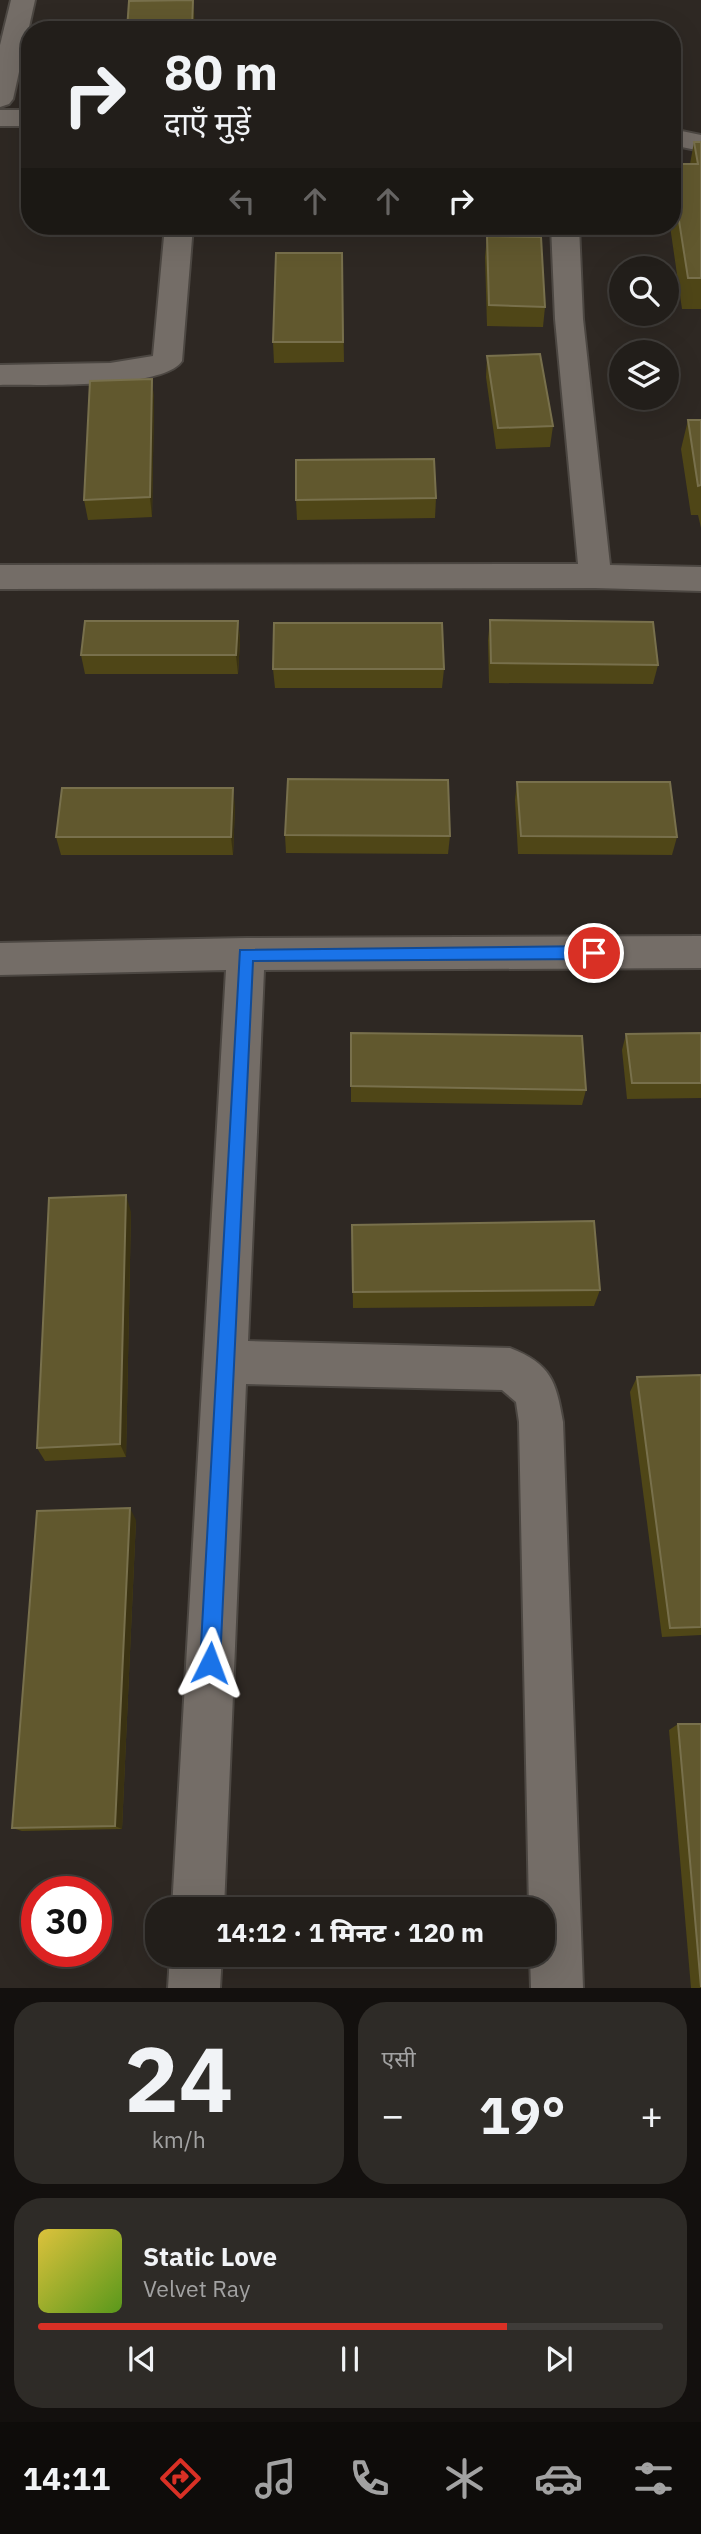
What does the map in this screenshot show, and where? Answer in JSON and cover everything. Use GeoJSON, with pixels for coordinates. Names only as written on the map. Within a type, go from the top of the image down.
{"type":"FeatureCollection","features":[{"type":"Feature","properties":{"kind":"street"},"geometry":{"type":"LineString","coordinates":[[0,99],[23,0]]}},
{"type":"Feature","properties":{"kind":"street"},"geometry":{"type":"LineString","coordinates":[[0,118],[21,118]]}},
{"type":"Feature","properties":{"kind":"street"},"geometry":{"type":"LineString","coordinates":[[681,139],[701,143]]}},
{"type":"Feature","properties":{"kind":"street"},"geometry":{"type":"LineString","coordinates":[[0,375],[125,372],[153,368],[167,360],[178,235]]}},
{"type":"Feature","properties":{"kind":"street"},"geometry":{"type":"LineString","coordinates":[[565,235],[569,319],[595,576]]}},
{"type":"Feature","properties":{"kind":"street"},"geometry":{"type":"LineString","coordinates":[[0,577],[595,576],[701,579]]}},
{"type":"Feature","properties":{"kind":"street"},"geometry":{"type":"LineString","coordinates":[[0,959],[246,954],[701,952]]}},
{"type":"Feature","properties":{"kind":"street"},"geometry":{"type":"LineString","coordinates":[[199,1897],[246,954]]}},
{"type":"Feature","properties":{"kind":"street"},"geometry":{"type":"LineString","coordinates":[[224,1362],[510,1369],[536,1391],[541,1422],[557,1988]]}},
{"type":"Feature","properties":{"kind":"street"},"geometry":{"type":"LineString","coordinates":[[194,1988],[195,1967]]}},
{"type":"Feature","properties":{"kind":"building"},"geometry":{"type":"Polygon","coordinates":[[[193,0],[192,21],[128,21],[129,1],[193,0]]]}},
{"type":"Feature","properties":{"kind":"building"},"geometry":{"type":"Polygon","coordinates":[[[694,142],[701,142],[701,278],[688,278],[681,233],[681,164],[698,164],[694,142]]]}},
{"type":"Feature","properties":{"kind":"building"},"geometry":{"type":"Polygon","coordinates":[[[487,236],[541,237],[545,307],[489,305],[487,236]]]}},
{"type":"Feature","properties":{"kind":"building"},"geometry":{"type":"Polygon","coordinates":[[[276,253],[342,253],[343,342],[273,342],[276,253]]]}},
{"type":"Feature","properties":{"kind":"building"},"geometry":{"type":"Polygon","coordinates":[[[540,354],[553,426],[498,428],[487,356],[540,354]]]}},
{"type":"Feature","properties":{"kind":"building"},"geometry":{"type":"Polygon","coordinates":[[[152,379],[150,497],[84,500],[90,381],[152,379]]]}},
{"type":"Feature","properties":{"kind":"building"},"geometry":{"type":"Polygon","coordinates":[[[688,420],[701,420],[701,485],[698,486],[688,420]]]}},
{"type":"Feature","properties":{"kind":"building"},"geometry":{"type":"Polygon","coordinates":[[[434,459],[436,498],[296,500],[296,460],[434,459]]]}},
{"type":"Feature","properties":{"kind":"building"},"geometry":{"type":"Polygon","coordinates":[[[490,620],[653,622],[658,665],[491,663],[490,620]]]}},
{"type":"Feature","properties":{"kind":"building"},"geometry":{"type":"Polygon","coordinates":[[[85,621],[238,621],[236,655],[81,655],[85,621]]]}},
{"type":"Feature","properties":{"kind":"building"},"geometry":{"type":"Polygon","coordinates":[[[274,623],[442,623],[444,669],[273,669],[274,623]]]}},
{"type":"Feature","properties":{"kind":"building"},"geometry":{"type":"Polygon","coordinates":[[[288,779],[448,780],[450,836],[285,835],[288,779]]]}},
{"type":"Feature","properties":{"kind":"building"},"geometry":{"type":"Polygon","coordinates":[[[517,782],[670,782],[677,837],[521,836],[517,782]]]}},
{"type":"Feature","properties":{"kind":"building"},"geometry":{"type":"Polygon","coordinates":[[[62,788],[233,788],[231,837],[56,837],[62,788]]]}},
{"type":"Feature","properties":{"kind":"building"},"geometry":{"type":"Polygon","coordinates":[[[351,1033],[582,1036],[586,1090],[351,1086],[351,1033]]]}},
{"type":"Feature","properties":{"kind":"building"},"geometry":{"type":"Polygon","coordinates":[[[701,1033],[701,1083],[632,1083],[626,1034],[701,1033]]]}},
{"type":"Feature","properties":{"kind":"building"},"geometry":{"type":"Polygon","coordinates":[[[126,1195],[120,1444],[37,1448],[49,1198],[126,1195]]]}},
{"type":"Feature","properties":{"kind":"building"},"geometry":{"type":"Polygon","coordinates":[[[594,1221],[600,1290],[353,1292],[352,1225],[594,1221]]]}},
{"type":"Feature","properties":{"kind":"building"},"geometry":{"type":"Polygon","coordinates":[[[701,1375],[701,1627],[670,1628],[637,1377],[701,1375]]]}},
{"type":"Feature","properties":{"kind":"building"},"geometry":{"type":"Polygon","coordinates":[[[130,1508],[115,1826],[12,1828],[37,1511],[130,1508]]]}},
{"type":"Feature","properties":{"kind":"building"},"geometry":{"type":"Polygon","coordinates":[[[678,1724],[701,1724],[701,1987],[678,1724]]]}},
{"type":"Feature","properties":{"kind":"route"},"geometry":{"type":"LineString","coordinates":[[210,1663],[246,954],[594,953]]}}]}
